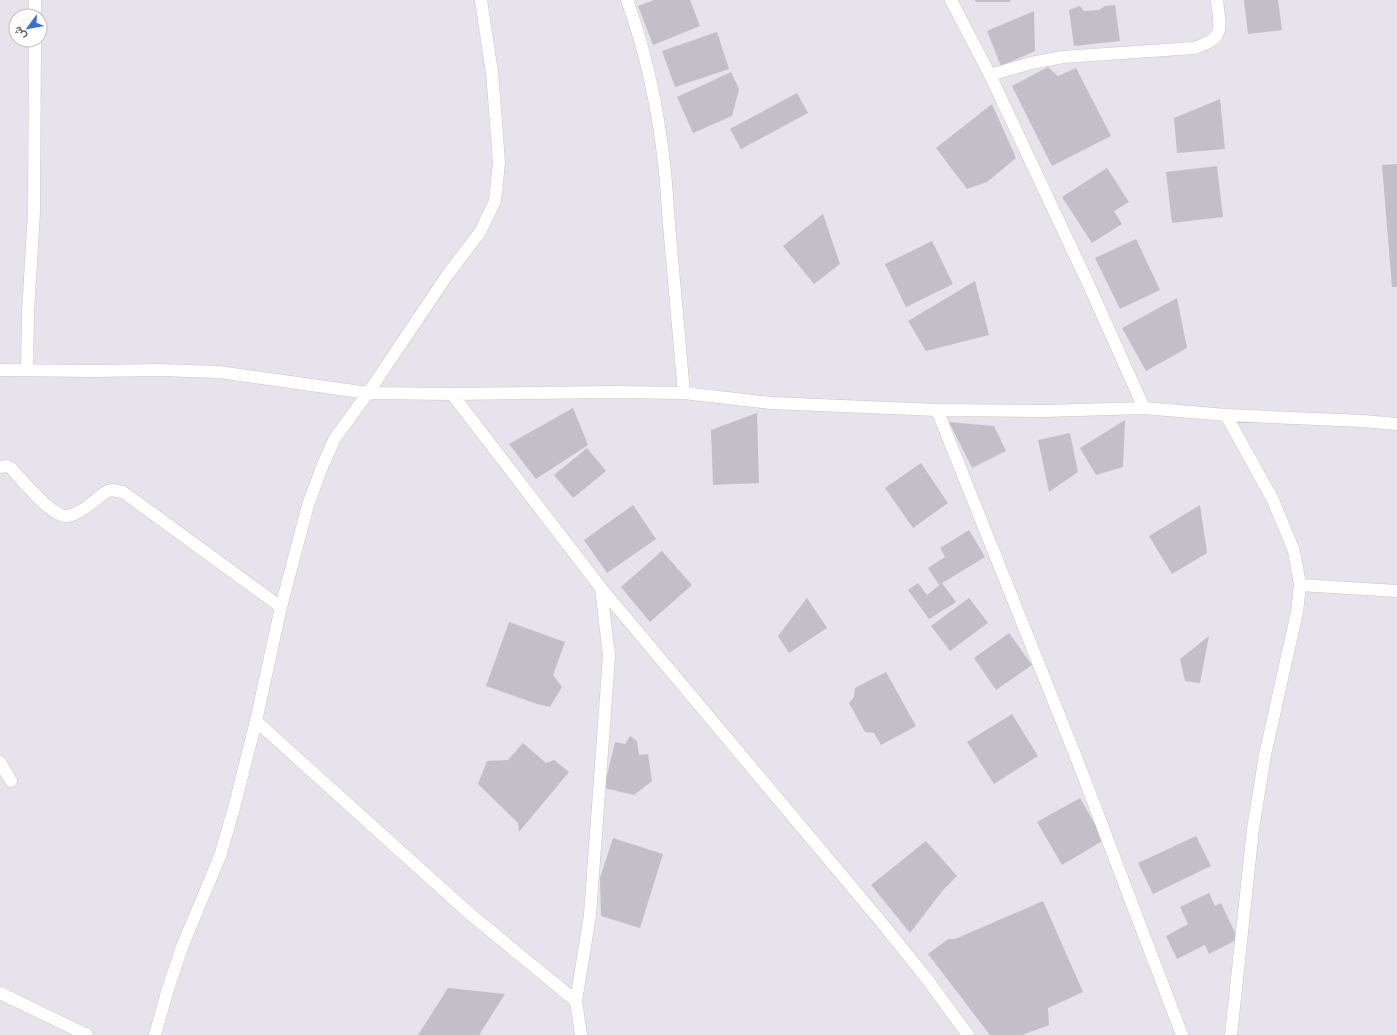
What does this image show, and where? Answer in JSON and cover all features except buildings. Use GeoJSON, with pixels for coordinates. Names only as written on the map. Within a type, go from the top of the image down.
{"type":"FeatureCollection","features":[{"type":"Feature","properties":{"kind":"street"},"geometry":{"type":"LineString","coordinates":[[155,1035],[182,947],[220,856],[256,721],[281,607],[308,504],[322,467],[335,438],[368,393],[448,274],[480,232],[495,201],[499,163],[492,73],[481,0]]}},
{"type":"Feature","properties":{"kind":"street"},"geometry":{"type":"LineString","coordinates":[[627,0],[654,95],[660,130],[665,171],[684,393]]}},
{"type":"Feature","properties":{"kind":"street"},"geometry":{"type":"LineString","coordinates":[[951,0],[990,75],[1087,281],[1144,408]]}},
{"type":"Feature","properties":{"kind":"street"},"geometry":{"type":"LineString","coordinates":[[990,75],[1031,63],[1063,57],[1194,48],[1207,44],[1213,41],[1219,33],[1220,22],[1216,0]]}},
{"type":"Feature","properties":{"kind":"street"},"geometry":{"type":"LineString","coordinates":[[27,370],[28,312],[34,212],[35,48]]}},
{"type":"Feature","properties":{"kind":"street"},"geometry":{"type":"LineString","coordinates":[[0,370],[160,370],[219,372],[368,393],[684,393],[771,403],[937,410],[1044,411],[1144,408],[1226,415],[1363,421],[1397,424]]}},
{"type":"Feature","properties":{"kind":"street"},"geometry":{"type":"LineString","coordinates":[[452,394],[601,588],[877,917],[927,979],[968,1035]]}},
{"type":"Feature","properties":{"kind":"street"},"geometry":{"type":"LineString","coordinates":[[937,410],[1078,762],[1182,1035]]}},
{"type":"Feature","properties":{"kind":"street"},"geometry":{"type":"LineString","coordinates":[[1226,415],[1273,500],[1294,551],[1300,584],[1297,612],[1265,755],[1253,828],[1231,1035]]}},
{"type":"Feature","properties":{"kind":"street"},"geometry":{"type":"LineString","coordinates":[[0,466],[11,468],[53,511],[67,516],[83,510],[108,491],[112,490],[123,492],[281,607]]}},
{"type":"Feature","properties":{"kind":"street"},"geometry":{"type":"LineString","coordinates":[[1300,584],[1397,591]]}},
{"type":"Feature","properties":{"kind":"street"},"geometry":{"type":"LineString","coordinates":[[581,1035],[576,1001],[590,915],[609,656],[601,588]]}},
{"type":"Feature","properties":{"kind":"street"},"geometry":{"type":"LineString","coordinates":[[256,721],[470,914],[576,1001]]}},
{"type":"Feature","properties":{"kind":"street"},"geometry":{"type":"LineString","coordinates":[[0,762],[12,781]]}},
{"type":"Feature","properties":{"kind":"street"},"geometry":{"type":"LineString","coordinates":[[0,993],[87,1035]]}}]}
